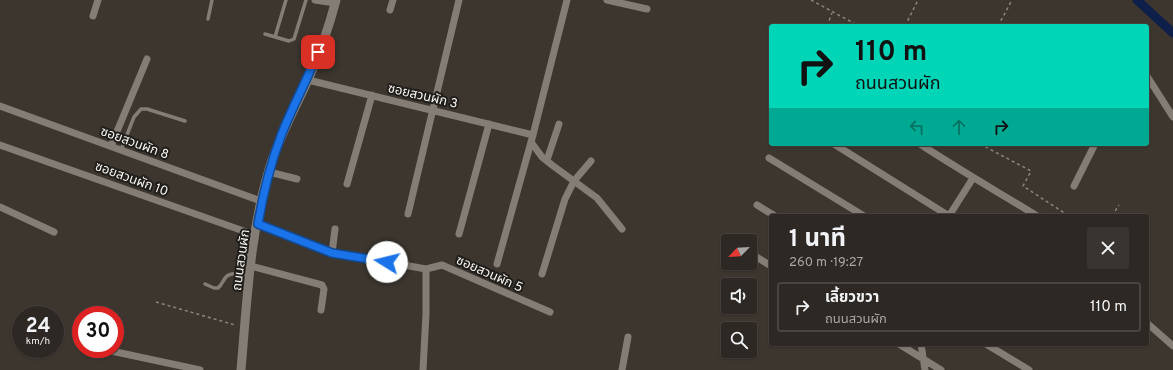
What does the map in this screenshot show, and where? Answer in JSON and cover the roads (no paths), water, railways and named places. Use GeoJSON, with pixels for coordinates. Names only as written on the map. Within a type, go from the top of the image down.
{"type":"FeatureCollection","features":[{"type":"Feature","properties":{"kind":"street"},"geometry":{"type":"LineString","coordinates":[[315,0],[335,2]]}},
{"type":"Feature","properties":{"kind":"street"},"geometry":{"type":"LineString","coordinates":[[390,10],[393,0]]}},
{"type":"Feature","properties":{"kind":"street"},"geometry":{"type":"LineString","coordinates":[[408,214],[459,0]]}},
{"type":"Feature","properties":{"kind":"street"},"geometry":{"type":"LineString","coordinates":[[497,264],[532,138],[567,0]]}},
{"type":"Feature","properties":{"kind":"street"},"geometry":{"type":"LineString","coordinates":[[607,0],[623,1],[647,9]]}},
{"type":"Feature","properties":{"kind":"street"},"geometry":{"type":"LineString","coordinates":[[93,16],[95,1]]}},
{"type":"Feature","properties":{"kind":"street","name":"ถนนสวนผัก"},"geometry":{"type":"LineString","coordinates":[[241,370],[250,277],[261,201],[281,135],[308,80],[329,25],[335,2]]}},
{"type":"Feature","properties":{"kind":"street"},"geometry":{"type":"LineString","coordinates":[[111,146],[148,59]]}},
{"type":"Feature","properties":{"kind":"street"},"geometry":{"type":"LineString","coordinates":[[1149,79],[1173,117]]}},
{"type":"Feature","properties":{"kind":"street","name":"ซอยสวนผัก 3"},"geometry":{"type":"LineString","coordinates":[[308,80],[489,124],[532,138]]}},
{"type":"Feature","properties":{"kind":"street"},"geometry":{"type":"LineString","coordinates":[[347,184],[372,95]]}},
{"type":"Feature","properties":{"kind":"street","name":"ซอยสวนผัก 8"},"geometry":{"type":"LineString","coordinates":[[0,106],[261,201]]}},
{"type":"Feature","properties":{"kind":"street"},"geometry":{"type":"LineString","coordinates":[[459,234],[489,124]]}},
{"type":"Feature","properties":{"kind":"street"},"geometry":{"type":"LineString","coordinates":[[547,160],[559,124]]}},
{"type":"Feature","properties":{"kind":"street"},"geometry":{"type":"LineString","coordinates":[[532,138],[542,156],[597,198],[622,229]]}},
{"type":"Feature","properties":{"kind":"street","name":"ซอยสวนผัก 10"},"geometry":{"type":"LineString","coordinates":[[0,144],[255,235]]}},
{"type":"Feature","properties":{"kind":"street"},"geometry":{"type":"LineString","coordinates":[[837,146],[946,214]]}},
{"type":"Feature","properties":{"kind":"street"},"geometry":{"type":"LineString","coordinates":[[923,146],[1034,214]]}},
{"type":"Feature","properties":{"kind":"street"},"geometry":{"type":"LineString","coordinates":[[1074,186],[1094,146]]}},
{"type":"Feature","properties":{"kind":"street"},"geometry":{"type":"LineString","coordinates":[[769,158],[861,214]]}},
{"type":"Feature","properties":{"kind":"street"},"geometry":{"type":"LineString","coordinates":[[542,274],[565,199],[574,180],[590,161]]}},
{"type":"Feature","properties":{"kind":"street"},"geometry":{"type":"LineString","coordinates":[[269,172],[296,178]]}},
{"type":"Feature","properties":{"kind":"street"},"geometry":{"type":"LineString","coordinates":[[950,214],[973,178]]}},
{"type":"Feature","properties":{"kind":"street"},"geometry":{"type":"LineString","coordinates":[[757,205],[772,214]]}},
{"type":"Feature","properties":{"kind":"street"},"geometry":{"type":"LineString","coordinates":[[0,209],[54,232]]}},
{"type":"Feature","properties":{"kind":"street","name":"ซอยสวนผัก 5"},"geometry":{"type":"LineString","coordinates":[[258,224],[332,253],[426,269],[442,265],[550,312]]}},
{"type":"Feature","properties":{"kind":"street"},"geometry":{"type":"LineString","coordinates":[[332,253],[335,229]]}},
{"type":"Feature","properties":{"kind":"street"},"geometry":{"type":"LineString","coordinates":[[757,257],[769,265]]}},
{"type":"Feature","properties":{"kind":"street"},"geometry":{"type":"LineString","coordinates":[[252,266],[322,285],[324,289],[321,310]]}},
{"type":"Feature","properties":{"kind":"street"},"geometry":{"type":"LineString","coordinates":[[423,370],[426,314],[426,269]]}},
{"type":"Feature","properties":{"kind":"street"},"geometry":{"type":"LineString","coordinates":[[1149,325],[1173,346]]}},
{"type":"Feature","properties":{"kind":"street"},"geometry":{"type":"LineString","coordinates":[[622,370],[628,337]]}},
{"type":"Feature","properties":{"kind":"street"},"geometry":{"type":"LineString","coordinates":[[902,346],[942,370]]}},
{"type":"Feature","properties":{"kind":"street"},"geometry":{"type":"LineString","coordinates":[[921,346],[925,370]]}},
{"type":"Feature","properties":{"kind":"street"},"geometry":{"type":"LineString","coordinates":[[989,346],[1029,370]]}},
{"type":"Feature","properties":{"kind":"street"},"geometry":{"type":"LineString","coordinates":[[124,354],[200,370]]}},
{"type":"Feature","properties":{"kind":"lane"},"geometry":{"type":"LineString","coordinates":[[208,19],[212,0]]}},
{"type":"Feature","properties":{"kind":"lane"},"geometry":{"type":"LineString","coordinates":[[275,37],[286,0]]}},
{"type":"Feature","properties":{"kind":"lane"},"geometry":{"type":"LineString","coordinates":[[265,34],[288,41],[294,39],[306,0]]}},
{"type":"Feature","properties":{"kind":"lane"},"geometry":{"type":"LineString","coordinates":[[121,150],[134,117],[141,109],[147,109],[185,121]]}},
{"type":"Feature","properties":{"kind":"lane"},"geometry":{"type":"LineString","coordinates":[[205,284],[218,288],[226,277],[234,274],[250,277]]}},
{"type":"Feature","properties":{"kind":"waterway"},"geometry":{"type":"LineString","coordinates":[[1137,0],[1173,33]]}}]}
